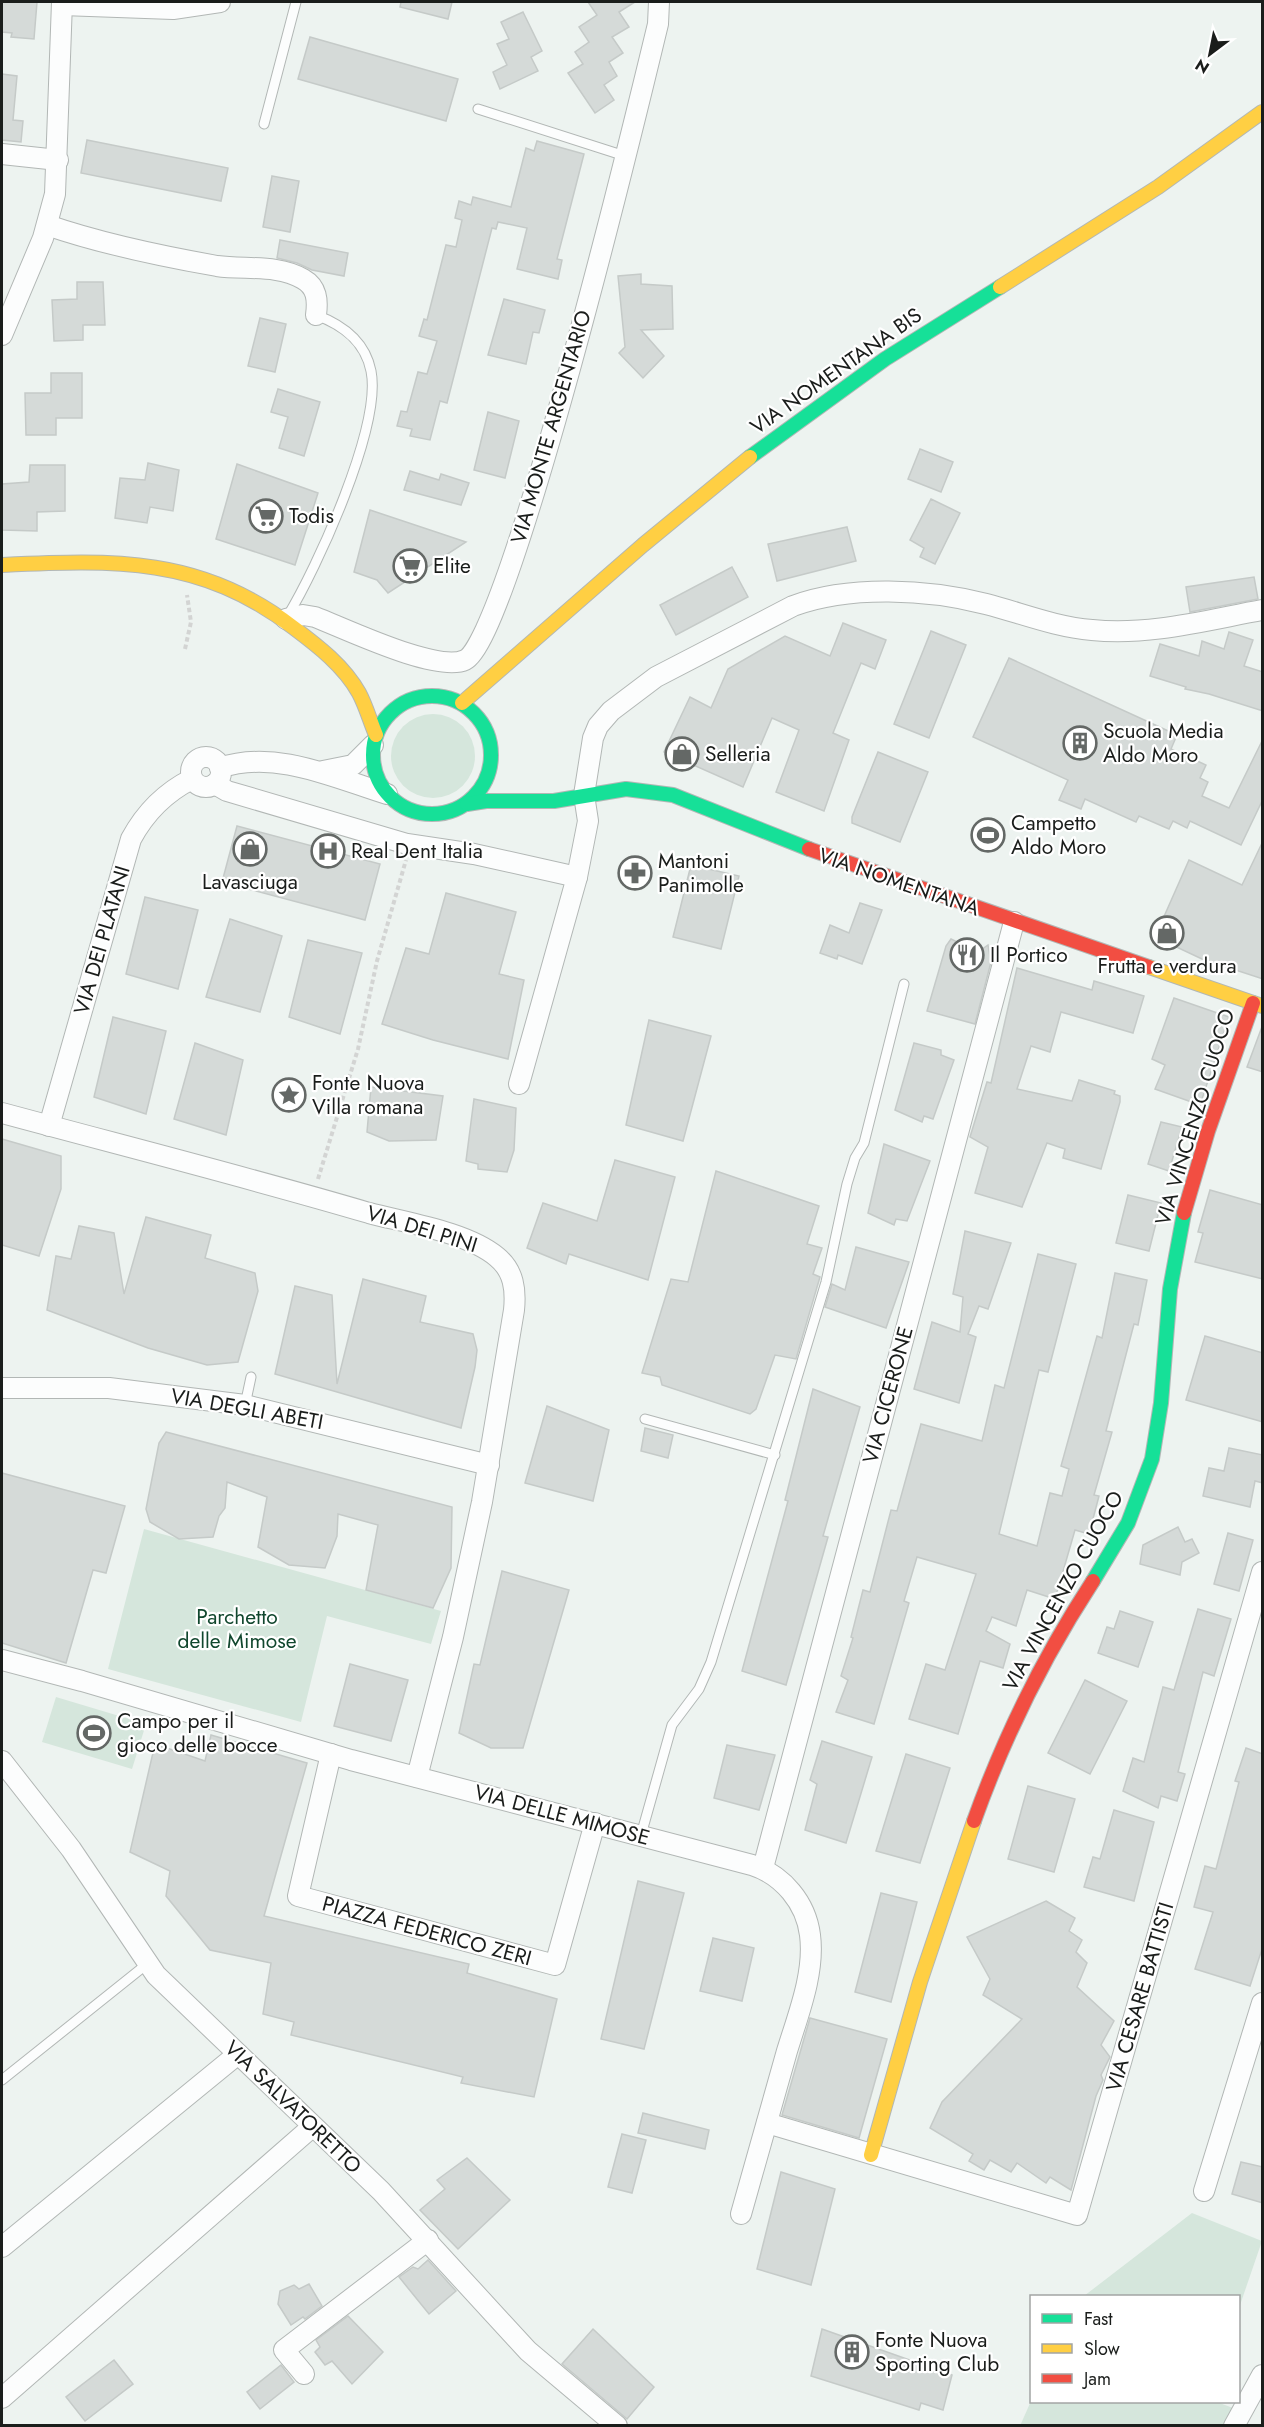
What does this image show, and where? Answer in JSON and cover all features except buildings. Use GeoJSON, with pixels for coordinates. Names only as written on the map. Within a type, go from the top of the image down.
{"type":"FeatureCollection","features":[{"type":"Feature","properties":{"kind":"street"},"geometry":{"type":"LineString","coordinates":[[2,335],[47,225],[55,194],[62,3],[181,9],[220,2]]}},
{"type":"Feature","properties":{"kind":"street","name":"VIA MONTE ARGENTARIO"},"geometry":{"type":"LineString","coordinates":[[286,619],[303,615],[315,617],[412,655],[441,663],[462,661],[475,652],[486,633],[510,566],[579,338],[658,24],[659,2]]}},
{"type":"Feature","properties":{"kind":"street","name":"VIA NOMENTANA BIS"},"geometry":{"type":"LineString","coordinates":[[462,703],[664,527],[790,426],[874,366],[1154,191],[1263,112]]}},
{"type":"Feature","properties":{"kind":"street"},"geometry":{"type":"LineString","coordinates":[[2,154],[58,160]]}},
{"type":"Feature","properties":{"kind":"street"},"geometry":{"type":"LineString","coordinates":[[47,225],[114,244],[209,264],[290,273],[306,280],[315,291],[316,315]]}},
{"type":"Feature","properties":{"kind":"street"},"geometry":{"type":"LineString","coordinates":[[2,565],[106,561],[150,564],[189,572],[233,588],[286,619],[341,669],[359,692],[375,740]]}},
{"type":"Feature","properties":{"kind":"street"},"geometry":{"type":"LineString","coordinates":[[519,1084],[577,877],[588,821],[584,795],[593,738],[601,721],[611,711],[666,671],[782,611],[814,598],[861,592],[937,595],[984,604],[1058,624],[1106,631],[1153,629],[1263,610]]}},
{"type":"Feature","properties":{"kind":"street"},"geometry":{"type":"LineString","coordinates":[[341,669],[375,687]]}},
{"type":"Feature","properties":{"kind":"street"},"geometry":{"type":"LineString","coordinates":[[392,696],[449,697],[475,713],[485,727],[491,743],[492,759],[488,776],[480,792],[467,804],[440,814],[425,814],[411,811],[387,794],[323,771],[255,761],[218,776],[203,786],[192,779],[192,765],[201,758],[212,758],[218,776],[227,790],[406,844],[484,856],[577,877]]}},
{"type":"Feature","properties":{"kind":"street"},"geometry":{"type":"LineString","coordinates":[[387,794],[378,779],[373,762],[375,740],[384,719],[398,706],[415,698]]}},
{"type":"Feature","properties":{"kind":"street"},"geometry":{"type":"LineString","coordinates":[[323,771],[353,765],[375,740]]}},
{"type":"Feature","properties":{"kind":"street"},"geometry":{"type":"LineString","coordinates":[[492,759],[503,776]]}},
{"type":"Feature","properties":{"kind":"street","name":"VIA DEI PLATANI"},"geometry":{"type":"LineString","coordinates":[[50,1126],[131,839],[146,816],[166,795],[192,779]]}},
{"type":"Feature","properties":{"kind":"street"},"geometry":{"type":"LineString","coordinates":[[513,787],[533,801]]}},
{"type":"Feature","properties":{"kind":"street","name":"VIA NOMENTANA"},"geometry":{"type":"LineString","coordinates":[[467,804],[486,801],[560,801],[584,795],[634,789],[674,795],[814,852],[1258,1004]]}},
{"type":"Feature","properties":{"kind":"street","name":"VIA CICERONE"},"geometry":{"type":"LineString","coordinates":[[763,1868],[1014,922]]}},
{"type":"Feature","properties":{"kind":"street","name":"VIA VINCENZO CUOCO"},"geometry":{"type":"LineString","coordinates":[[872,2155],[909,2019],[971,1830],[1003,1748],[1060,1635],[1124,1532],[1145,1484],[1160,1425],[1166,1312],[1180,1232],[1197,1170],[1258,1004]]}},
{"type":"Feature","properties":{"kind":"street","name":"VIA DEI PINI"},"geometry":{"type":"LineString","coordinates":[[2,1113],[268,1183],[454,1237],[477,1245],[496,1256],[513,1277],[515,1298],[489,1465],[453,1637],[417,1777]]}},
{"type":"Feature","properties":{"kind":"street","name":"VIA DEGLI ABETI"},"geometry":{"type":"LineString","coordinates":[[2,1388],[109,1388],[245,1405],[489,1465]]}},
{"type":"Feature","properties":{"kind":"street","name":"VIA CESARE BATTISTI"},"geometry":{"type":"LineString","coordinates":[[872,2155],[1077,2215],[1263,1572]]}},
{"type":"Feature","properties":{"kind":"street","name":"VIA DELLE MIMOSE"},"geometry":{"type":"LineString","coordinates":[[2,1660],[331,1754],[763,1868],[778,1878],[795,1896],[806,1917],[811,1942],[803,1997],[741,2214]]}},
{"type":"Feature","properties":{"kind":"street","name":"PIAZZA FEDERICO ZERI"},"geometry":{"type":"LineString","coordinates":[[331,1754],[298,1896],[555,1965],[595,1823]]}},
{"type":"Feature","properties":{"kind":"street","name":"VIA SALVATORETTO"},"geometry":{"type":"LineString","coordinates":[[2,1761],[71,1849],[147,1964],[428,2240],[528,2351],[617,2426]]}},
{"type":"Feature","properties":{"kind":"street"},"geometry":{"type":"LineString","coordinates":[[1204,2192],[1263,2003]]}},
{"type":"Feature","properties":{"kind":"street"},"geometry":{"type":"LineString","coordinates":[[2,2247],[238,2054]]}},
{"type":"Feature","properties":{"kind":"street"},"geometry":{"type":"LineString","coordinates":[[767,2123],[872,2155]]}},
{"type":"Feature","properties":{"kind":"street"},"geometry":{"type":"LineString","coordinates":[[2,2398],[312,2127]]}},
{"type":"Feature","properties":{"kind":"street"},"geometry":{"type":"LineString","coordinates":[[304,2374],[284,2350],[428,2240]]}},
{"type":"Feature","properties":{"kind":"street"},"geometry":{"type":"LineString","coordinates":[[1234,2426],[1263,2374]]}},
{"type":"Feature","properties":{"kind":"lane"},"geometry":{"type":"LineString","coordinates":[[264,124],[296,2]]}},
{"type":"Feature","properties":{"kind":"lane"},"geometry":{"type":"LineString","coordinates":[[478,109],[626,156]]}},
{"type":"Feature","properties":{"kind":"lane"},"geometry":{"type":"LineString","coordinates":[[286,619],[311,576],[358,456],[372,389],[371,371],[360,345],[347,330],[316,315]]}},
{"type":"Feature","properties":{"kind":"lane"},"geometry":{"type":"LineString","coordinates":[[641,1835],[672,1725],[699,1689],[711,1662],[775,1455],[826,1282],[848,1184],[855,1158],[864,1143],[904,984]]}},
{"type":"Feature","properties":{"kind":"lane"},"geometry":{"type":"LineString","coordinates":[[245,1405],[251,1377]]}},
{"type":"Feature","properties":{"kind":"lane"},"geometry":{"type":"LineString","coordinates":[[645,1419],[775,1455]]}},
{"type":"Feature","properties":{"kind":"lane"},"geometry":{"type":"LineString","coordinates":[[2,2080],[147,1964]]}},
{"type":"Feature","properties":{"kind":"path"},"geometry":{"type":"LineString","coordinates":[[185,650],[190,636],[189,604]]}},
{"type":"Feature","properties":{"kind":"path"},"geometry":{"type":"LineString","coordinates":[[317,1183],[358,1049],[377,961],[406,860]]}},
{"type":"Feature","properties":{"kind":"green space"},"geometry":{"type":"Polygon","coordinates":[[[433,714],[449,717],[463,726],[472,740],[475,756],[472,772],[463,786],[449,795],[433,798],[417,795],[403,786],[394,772],[391,756],[394,740],[403,726],[417,717],[433,714]]]}},
{"type":"Feature","properties":{"kind":"green space","name":"Parchetto delle Mimose"},"geometry":{"type":"Polygon","coordinates":[[[144,1529],[441,1611],[431,1644],[327,1616],[301,1722],[108,1669],[144,1529]]]}},
{"type":"Feature","properties":{"kind":"green space","name":"Campo per il gioco delle bocce"},"geometry":{"type":"Polygon","coordinates":[[[56,1697],[146,1724],[132,1769],[42,1742],[56,1697]]]}},
{"type":"Feature","properties":{"kind":"green space"},"geometry":{"type":"Polygon","coordinates":[[[1192,2213],[1262,2241],[1240,2305],[1240,2295],[1085,2295],[1192,2213]]]}},
{"type":"Feature","properties":{"kind":"green space"},"geometry":{"type":"Polygon","coordinates":[[[1030,2403],[1220,2403],[1233,2408],[1223,2425],[1020,2426],[1030,2403]]]}},
{"type":"Feature","properties":{"kind":"traffic: fast"},"geometry":{"type":"LineString","coordinates":[[750,457],[885,359],[1000,287]]}},
{"type":"Feature","properties":{"kind":"traffic: fast"},"geometry":{"type":"LineString","coordinates":[[432,696],[455,700],[474,713],[487,732],[491,755],[487,778],[474,797],[455,810],[432,814],[409,810],[390,797],[377,778],[373,755],[377,732],[390,713],[409,700],[432,696]]}},
{"type":"Feature","properties":{"kind":"traffic: fast"},"geometry":{"type":"LineString","coordinates":[[467,804],[486,801],[554,801],[626,789],[673,795],[809,849]]}},
{"type":"Feature","properties":{"kind":"traffic: fast"},"geometry":{"type":"LineString","coordinates":[[1093,1581],[1128,1523],[1152,1459],[1161,1403],[1170,1289],[1184,1213]]}},
{"type":"Feature","properties":{"kind":"traffic: slow"},"geometry":{"type":"LineString","coordinates":[[1000,287],[1158,187],[1262,112]]}},
{"type":"Feature","properties":{"kind":"traffic: slow"},"geometry":{"type":"LineString","coordinates":[[462,703],[643,545],[750,457]]}},
{"type":"Feature","properties":{"kind":"traffic: slow"},"geometry":{"type":"LineString","coordinates":[[2,565],[119,564],[190,575],[225,587],[259,604],[330,657],[359,693],[376,735]]}},
{"type":"Feature","properties":{"kind":"traffic: slow"},"geometry":{"type":"LineString","coordinates":[[1149,967],[1262,1006]]}},
{"type":"Feature","properties":{"kind":"traffic: slow"},"geometry":{"type":"LineString","coordinates":[[871,2155],[920,1982],[974,1821]]}},
{"type":"Feature","properties":{"kind":"traffic: jam"},"geometry":{"type":"LineString","coordinates":[[809,849],[1149,967]]}},
{"type":"Feature","properties":{"kind":"traffic: jam"},"geometry":{"type":"LineString","coordinates":[[1184,1213],[1208,1131],[1253,1003]]}},
{"type":"Feature","properties":{"kind":"traffic: jam"},"geometry":{"type":"LineString","coordinates":[[974,1821],[998,1759],[1026,1698],[1058,1638],[1093,1581]]}},
{"type":"Feature","properties":{"kind":"place","name":"Todis"},"geometry":{"type":"Point","coordinates":[266,516]}},
{"type":"Feature","properties":{"kind":"place","name":"Elite"},"geometry":{"type":"Point","coordinates":[410,566]}},
{"type":"Feature","properties":{"kind":"place","name":"Scuola Media Aldo Moro"},"geometry":{"type":"Point","coordinates":[1080,743]}},
{"type":"Feature","properties":{"kind":"place","name":"Selleria"},"geometry":{"type":"Point","coordinates":[682,754]}},
{"type":"Feature","properties":{"kind":"place","name":"Campetto Aldo Moro"},"geometry":{"type":"Point","coordinates":[988,835]}},
{"type":"Feature","properties":{"kind":"place","name":"Lavasciuga"},"geometry":{"type":"Point","coordinates":[250,849]}},
{"type":"Feature","properties":{"kind":"place","name":"Real Dent Italia"},"geometry":{"type":"Point","coordinates":[328,851]}},
{"type":"Feature","properties":{"kind":"place","name":"Mantoni Panimolle"},"geometry":{"type":"Point","coordinates":[635,873]}},
{"type":"Feature","properties":{"kind":"place","name":"Frutta e verdura"},"geometry":{"type":"Point","coordinates":[1167,933]}},
{"type":"Feature","properties":{"kind":"place","name":"Il Portico"},"geometry":{"type":"Point","coordinates":[967,955]}},
{"type":"Feature","properties":{"kind":"place","name":"Fonte Nuova Villa romana"},"geometry":{"type":"Point","coordinates":[289,1095]}},
{"type":"Feature","properties":{"kind":"place","name":"Campo per il gioco delle bocce"},"geometry":{"type":"Point","coordinates":[94,1733]}},
{"type":"Feature","properties":{"kind":"place","name":"Fonte Nuova Sporting Club"},"geometry":{"type":"Point","coordinates":[852,2352]}}]}
